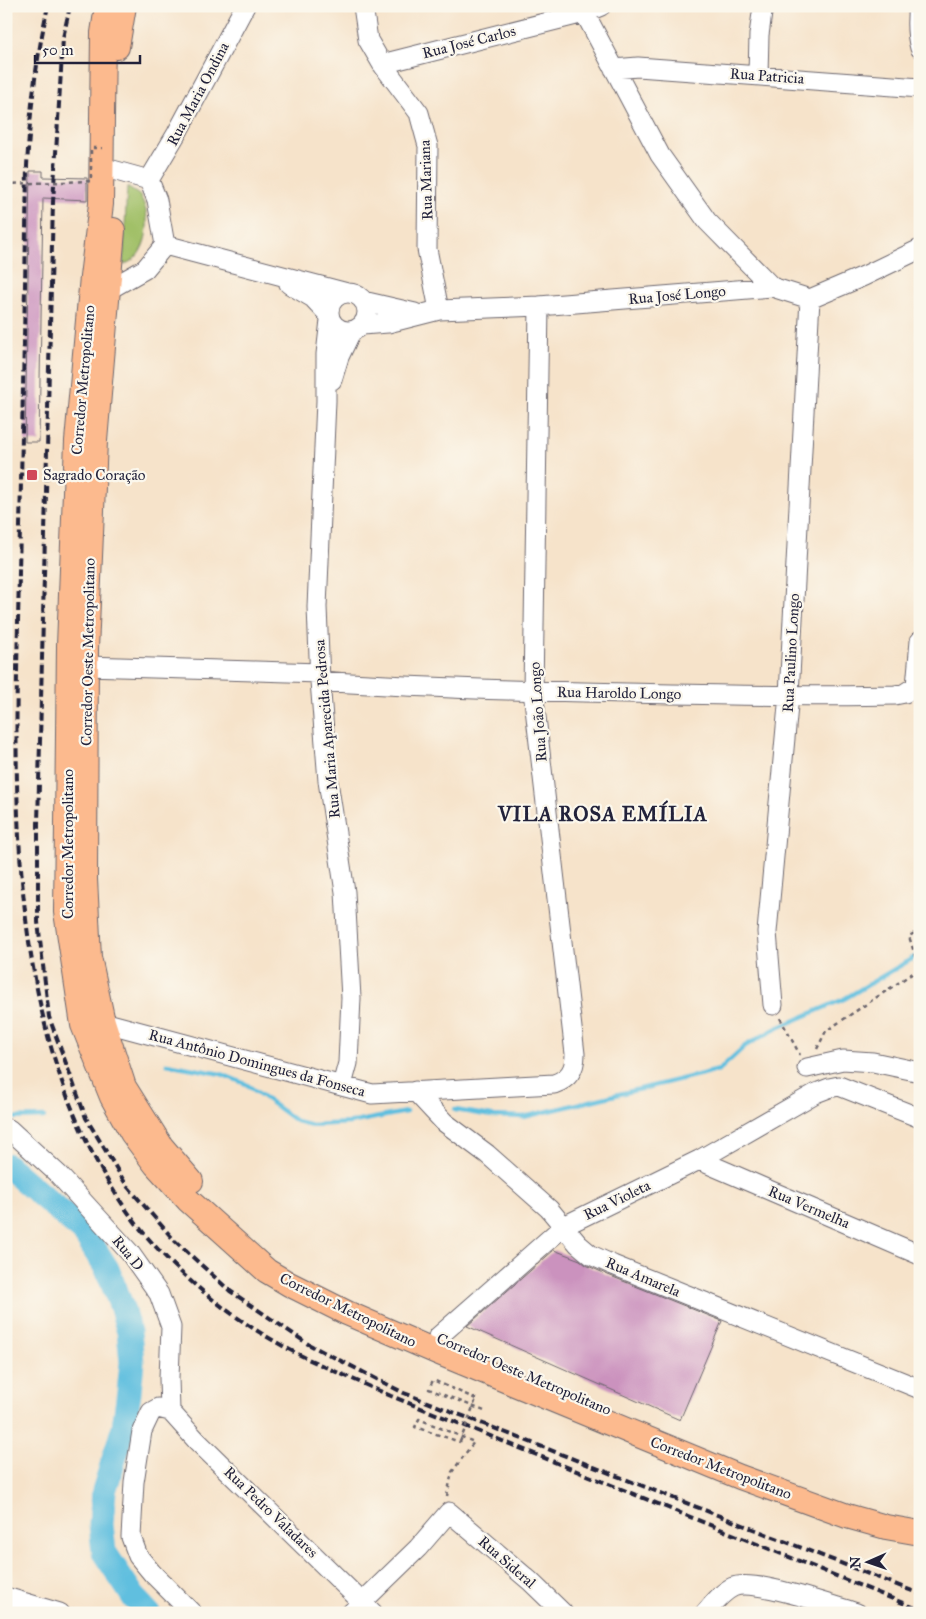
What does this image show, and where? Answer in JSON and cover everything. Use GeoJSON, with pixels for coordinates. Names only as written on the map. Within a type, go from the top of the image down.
{"type":"FeatureCollection","features":[{"type":"Feature","properties":{"kind":"main road","name":"Corredor Metropolitano"},"geometry":{"type":"LineString","coordinates":[[107,6],[103,33],[107,162],[94,258],[78,441],[69,637],[67,920],[84,1025],[112,1097],[132,1133],[156,1165],[188,1200],[267,1270],[306,1294],[437,1352],[740,1477],[847,1516],[886,1527],[920,1533]]}},
{"type":"Feature","properties":{"kind":"main road","name":"Corredor Oeste Metropolitano"},"geometry":{"type":"LineString","coordinates":[[124,6],[116,60],[107,162],[108,290],[95,442],[86,666],[85,879],[89,957],[103,1022],[124,1087],[161,1146],[184,1173],[239,1230],[270,1255],[301,1274],[346,1298],[790,1485],[853,1504],[920,1519]]}},
{"type":"Feature","properties":{"kind":"main road"},"geometry":{"type":"LineString","coordinates":[[94,258],[101,283],[108,290]]}},
{"type":"Feature","properties":{"kind":"main road"},"geometry":{"type":"LineString","coordinates":[[67,920],[72,932],[91,1013],[103,1022]]}},
{"type":"Feature","properties":{"kind":"street"},"geometry":{"type":"LineString","coordinates":[[119,33],[130,6]]}},
{"type":"Feature","properties":{"kind":"street","name":"Rua Maria Ondina"},"geometry":{"type":"LineString","coordinates":[[149,180],[178,133],[245,6]]}},
{"type":"Feature","properties":{"kind":"street","name":"Rua Mariana"},"geometry":{"type":"LineString","coordinates":[[363,6],[368,40],[382,64],[419,113],[428,146],[427,249],[430,312]]}},
{"type":"Feature","properties":{"kind":"street"},"geometry":{"type":"LineString","coordinates":[[758,75],[762,6]]}},
{"type":"Feature","properties":{"kind":"street"},"geometry":{"type":"LineString","coordinates":[[918,6],[917,36],[920,48]]}},
{"type":"Feature","properties":{"kind":"street"},"geometry":{"type":"LineString","coordinates":[[589,8],[614,69],[660,155],[707,221],[772,287]]}},
{"type":"Feature","properties":{"kind":"street","name":"Rua José Carlos"},"geometry":{"type":"LineString","coordinates":[[382,64],[589,8]]}},
{"type":"Feature","properties":{"kind":"street","name":"Rua Patricia"},"geometry":{"type":"LineString","coordinates":[[614,69],[638,67],[920,88]]}},
{"type":"Feature","properties":{"kind":"street"},"geometry":{"type":"LineString","coordinates":[[107,162],[149,180],[158,200],[165,245],[146,269],[108,290]]}},
{"type":"Feature","properties":{"kind":"street","name":"Rua José Longo"},"geometry":{"type":"LineString","coordinates":[[165,245],[273,275],[318,284],[355,297],[430,312]]}},
{"type":"Feature","properties":{"kind":"street"},"geometry":{"type":"LineString","coordinates":[[810,299],[920,249]]}},
{"type":"Feature","properties":{"kind":"street","name":"Rua José Longo"},"geometry":{"type":"LineString","coordinates":[[273,275],[313,298],[339,330],[345,332],[430,312],[539,306],[772,287],[810,299]]}},
{"type":"Feature","properties":{"kind":"street"},"geometry":{"type":"LineString","coordinates":[[329,317],[328,308],[335,297],[355,297],[367,313],[357,329]]}},
{"type":"Feature","properties":{"kind":"street","name":"Rua Paulino Longo"},"geometry":{"type":"LineString","coordinates":[[774,1005],[767,932],[789,696],[810,299]]}},
{"type":"Feature","properties":{"kind":"street","name":"Rua João Longo"},"geometry":{"type":"LineString","coordinates":[[539,306],[533,691],[575,1054],[573,1069],[568,1077],[562,1081]]}},
{"type":"Feature","properties":{"kind":"street","name":"Rua Maria Aparecida Pedrosa"},"geometry":{"type":"LineString","coordinates":[[329,317],[317,607],[328,781],[345,892],[351,998],[348,1063],[342,1085]]}},
{"type":"Feature","properties":{"kind":"street","name":"Rua Maria Aparecida Pedrosa"},"geometry":{"type":"LineString","coordinates":[[326,401],[339,357],[357,329]]}},
{"type":"Feature","properties":{"kind":"street"},"geometry":{"type":"LineString","coordinates":[[918,686],[920,641]]}},
{"type":"Feature","properties":{"kind":"street","name":"Rua Haroldo Longo"},"geometry":{"type":"LineString","coordinates":[[86,666],[320,677],[389,686],[533,691],[789,696],[895,695],[905,693],[918,686]]}},
{"type":"Feature","properties":{"kind":"street","name":"Rua Antônio Domingues da Fonseca"},"geometry":{"type":"LineString","coordinates":[[103,1022],[372,1094],[554,1084],[562,1081]]}},
{"type":"Feature","properties":{"kind":"street"},"geometry":{"type":"LineString","coordinates":[[807,1068],[843,1060],[873,1062],[920,1072]]}},
{"type":"Feature","properties":{"kind":"street","name":"Rua Violeta"},"geometry":{"type":"LineString","coordinates":[[438,1337],[564,1226],[699,1160],[816,1093],[839,1086],[920,1118]]}},
{"type":"Feature","properties":{"kind":"street","name":"Rua Amarela"},"geometry":{"type":"LineString","coordinates":[[415,1091],[444,1122],[487,1154],[549,1208],[578,1244],[591,1255],[613,1266],[920,1389]]}},
{"type":"Feature","properties":{"kind":"street","name":"Rua D"},"geometry":{"type":"LineString","coordinates":[[9,1129],[58,1174],[130,1253],[159,1294],[171,1328],[170,1411]]}},
{"type":"Feature","properties":{"kind":"street","name":"Rua Vermelha"},"geometry":{"type":"LineString","coordinates":[[699,1160],[920,1255]]}},
{"type":"Feature","properties":{"kind":"street"},"geometry":{"type":"LineString","coordinates":[[170,1411],[158,1408],[153,1410],[146,1419],[134,1482],[131,1536],[138,1556],[152,1573],[192,1613]]}},
{"type":"Feature","properties":{"kind":"street","name":"Rua Pedro Valadares"},"geometry":{"type":"LineString","coordinates":[[170,1411],[197,1441],[362,1609]]}},
{"type":"Feature","properties":{"kind":"street"},"geometry":{"type":"LineString","coordinates":[[362,1609],[449,1512]]}},
{"type":"Feature","properties":{"kind":"street","name":"Rua Sideral"},"geometry":{"type":"LineString","coordinates":[[449,1512],[530,1581],[563,1613]]}},
{"type":"Feature","properties":{"kind":"street"},"geometry":{"type":"LineString","coordinates":[[704,1613],[722,1595],[732,1587],[740,1584],[781,1590],[857,1613]]}},
{"type":"Feature","properties":{"kind":"street"},"geometry":{"type":"LineString","coordinates":[[6,1597],[60,1613]]}},
{"type":"Feature","properties":{"kind":"path"},"geometry":{"type":"LineString","coordinates":[[6,184],[91,181],[92,148],[107,162]]}},
{"type":"Feature","properties":{"kind":"path"},"geometry":{"type":"LineString","coordinates":[[807,1068],[826,1031],[920,969],[909,936],[920,930]]}},
{"type":"Feature","properties":{"kind":"path"},"geometry":{"type":"LineString","coordinates":[[774,1005],[793,1041]]}},
{"type":"Feature","properties":{"kind":"path"},"geometry":{"type":"LineString","coordinates":[[449,1512],[446,1497],[452,1472],[474,1442],[465,1438],[456,1434],[419,1419],[415,1427],[460,1442],[463,1433],[470,1416],[473,1407],[476,1399],[433,1380],[429,1390],[462,1402],[470,1406],[479,1409],[487,1412]]}},
{"type":"Feature","properties":{"kind":"green space"},"geometry":{"type":"Polygon","coordinates":[[[127,187],[140,196],[144,203],[147,228],[144,244],[140,251],[133,260],[123,265],[127,187]]]}},
{"type":"Feature","properties":{"kind":"building"},"geometry":{"type":"Polygon","coordinates":[[[30,171],[43,171],[43,177],[87,178],[87,200],[43,198],[39,442],[25,442],[30,171]]]}},
{"type":"Feature","properties":{"kind":"building"},"geometry":{"type":"Polygon","coordinates":[[[554,1250],[580,1260],[586,1265],[608,1275],[722,1321],[680,1420],[467,1326],[554,1250]]]}},
{"type":"Feature","properties":{"kind":"waterway"},"geometry":{"type":"LineString","coordinates":[[455,1110],[492,1116],[524,1117],[719,1070],[745,1046],[775,1029],[844,999],[920,954]]}},
{"type":"Feature","properties":{"kind":"waterway"},"geometry":{"type":"LineString","coordinates":[[167,1064],[221,1074],[246,1084],[296,1121],[312,1125],[349,1123],[406,1112]]}},
{"type":"Feature","properties":{"kind":"waterway"},"geometry":{"type":"LineString","coordinates":[[6,1118],[44,1117]]}},
{"type":"Feature","properties":{"kind":"waterway"},"geometry":{"type":"LineString","coordinates":[[6,1165],[83,1231],[107,1269],[121,1305],[129,1332],[132,1362],[124,1427],[104,1491],[101,1524],[104,1552],[135,1599],[148,1613]]}},
{"type":"Feature","properties":{"kind":"railway"},"geometry":{"type":"LineString","coordinates":[[48,6],[34,86],[27,166],[17,656],[16,741],[19,827],[25,913],[39,997],[61,1078],[93,1155],[138,1226],[156,1247],[195,1285],[216,1302],[284,1347],[391,1396],[920,1610]]}},
{"type":"Feature","properties":{"kind":"railway"},"geometry":{"type":"LineString","coordinates":[[70,6],[63,38],[53,202],[38,824],[38,922],[49,1017],[86,1118],[127,1186],[175,1241],[230,1291],[308,1344],[404,1393],[920,1594]]}},
{"type":"Feature","properties":{"kind":"place","name":"Sagrado Coração"},"geometry":{"type":"Point","coordinates":[32,475]}},
{"type":"Feature","properties":{"kind":"district","name":"VILA ROSA EMÍLIA"},"geometry":{"type":"Point","coordinates":[603,814]}}]}
